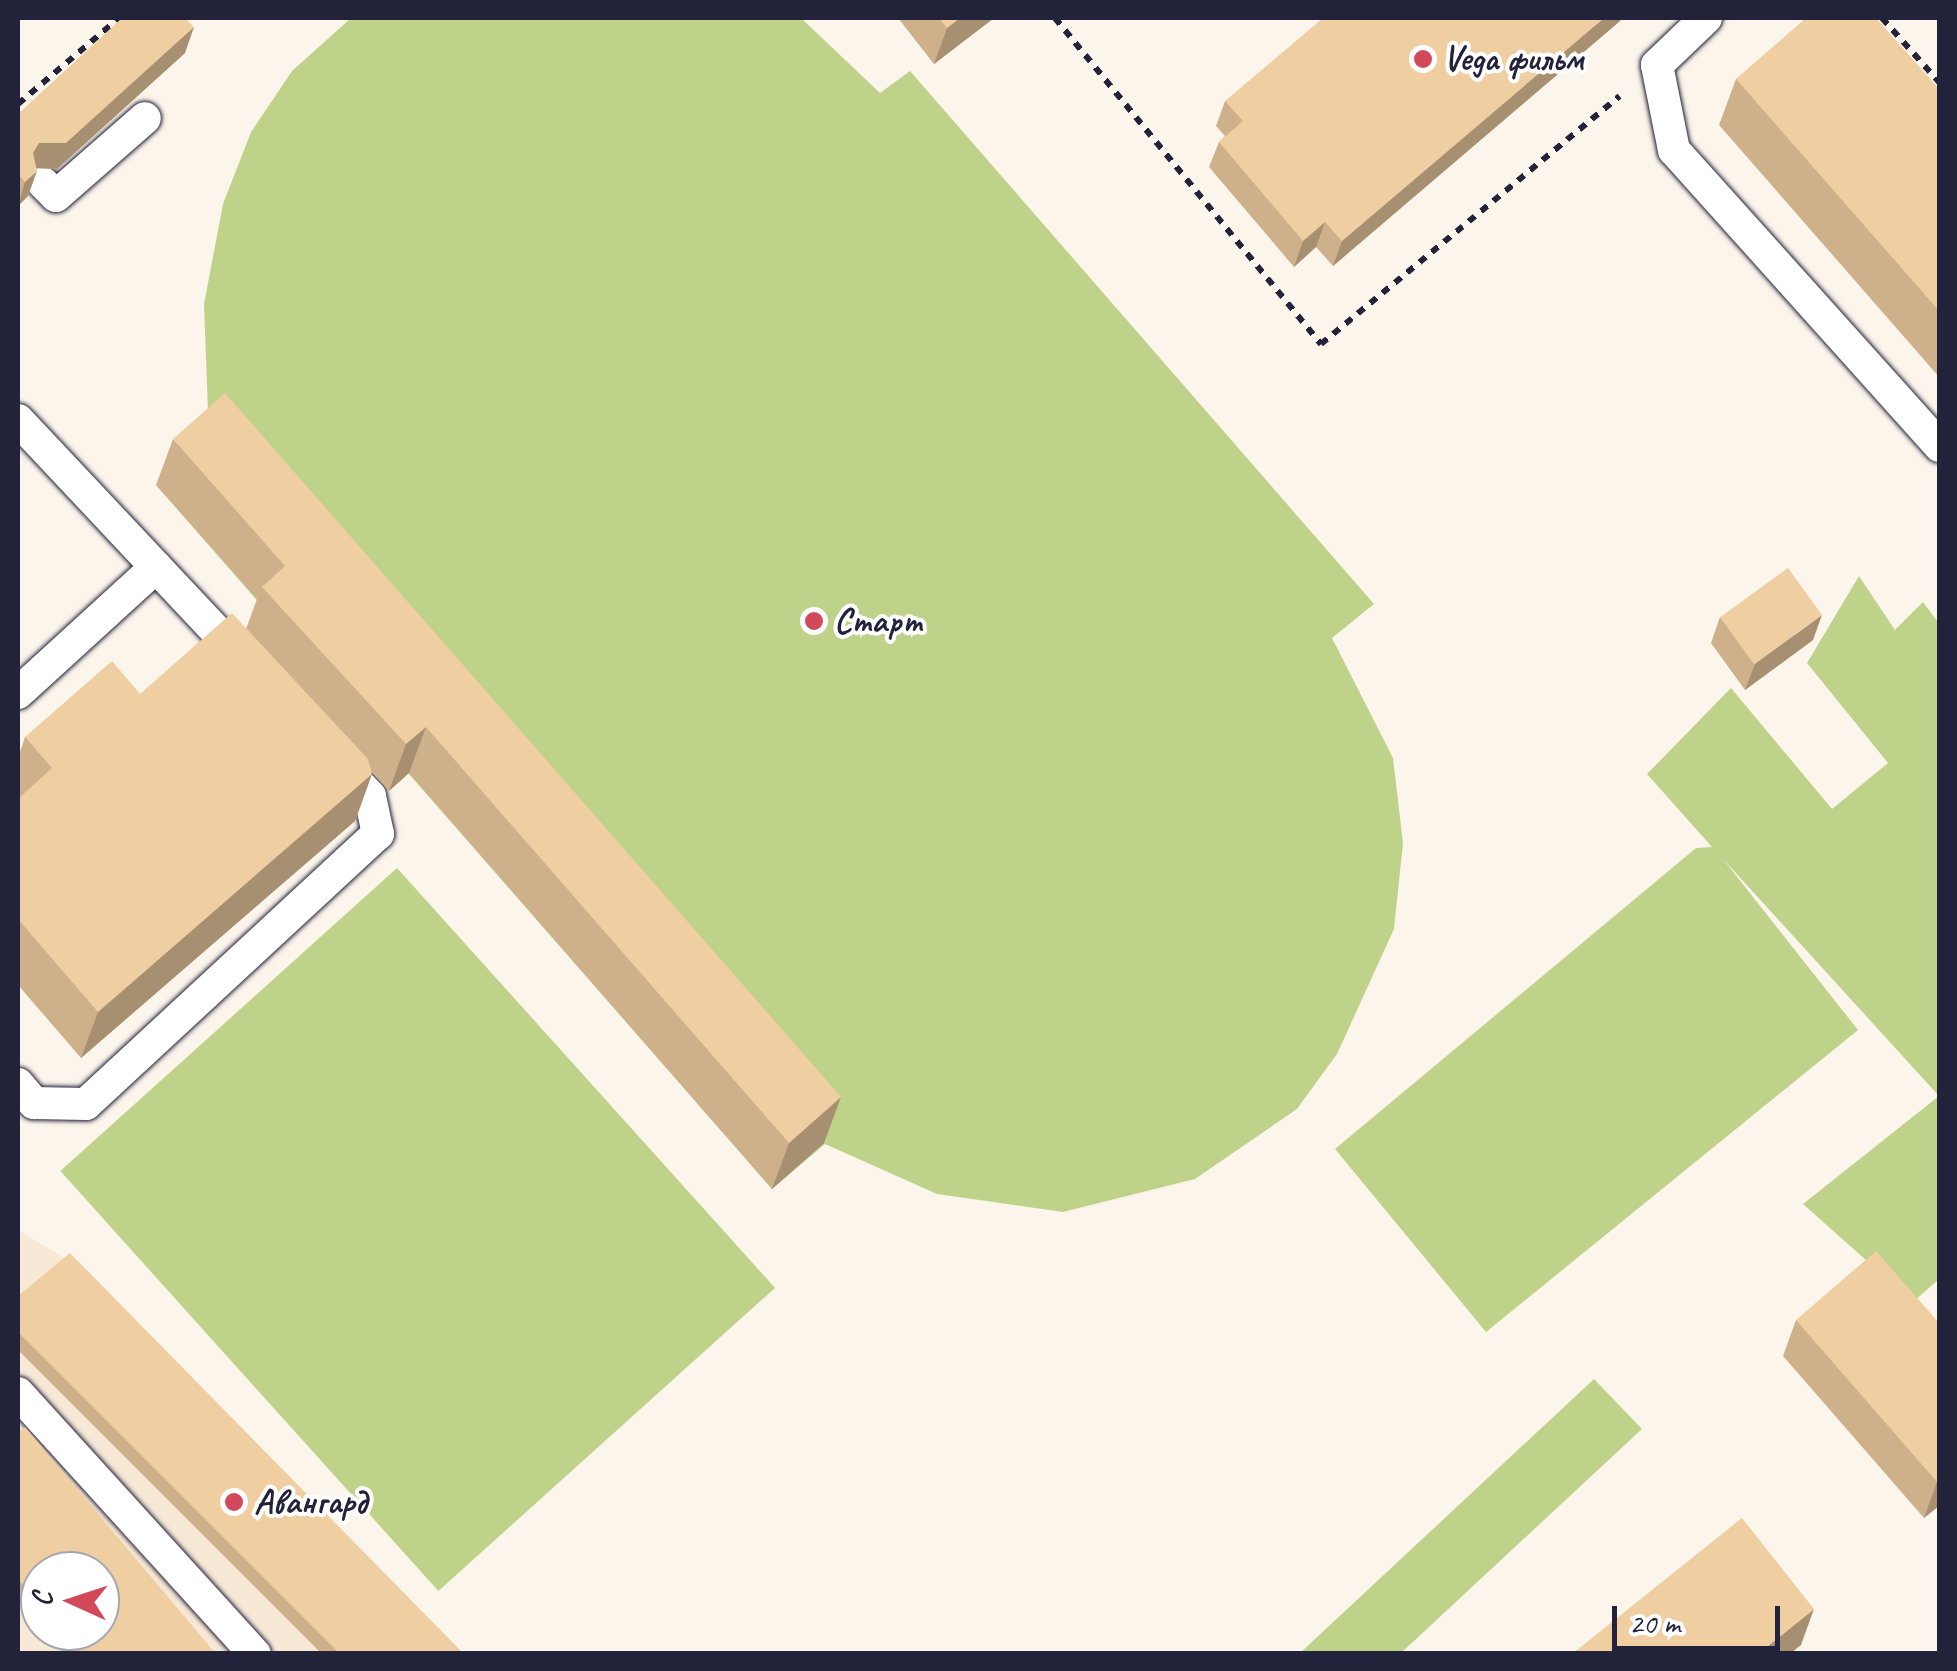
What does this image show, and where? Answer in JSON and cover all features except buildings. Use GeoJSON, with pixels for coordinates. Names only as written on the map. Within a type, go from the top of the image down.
{"type":"FeatureCollection","features":[{"type":"Feature","properties":{"kind":"lane"},"geometry":{"type":"LineString","coordinates":[[1706,18],[1657,65],[1674,150],[1940,446]]}},
{"type":"Feature","properties":{"kind":"lane"},"geometry":{"type":"LineString","coordinates":[[44,183],[56,196],[144,118]]}},
{"type":"Feature","properties":{"kind":"lane"},"geometry":{"type":"LineString","coordinates":[[18,420],[263,682]]}},
{"type":"Feature","properties":{"kind":"lane"},"geometry":{"type":"LineString","coordinates":[[18,693],[156,567]]}},
{"type":"Feature","properties":{"kind":"lane"},"geometry":{"type":"LineString","coordinates":[[18,1084],[34,1102],[86,1104],[378,834],[370,796],[317,739]]}},
{"type":"Feature","properties":{"kind":"lane"},"geometry":{"type":"LineString","coordinates":[[20,1400],[255,1654]]}},
{"type":"Feature","properties":{"kind":"path"},"geometry":{"type":"LineString","coordinates":[[18,104],[119,18]]}},
{"type":"Feature","properties":{"kind":"path"},"geometry":{"type":"LineString","coordinates":[[1056,18],[1322,344],[1657,65]]}},
{"type":"Feature","properties":{"kind":"path"},"geometry":{"type":"LineString","coordinates":[[1882,18],[1940,82]]}},
{"type":"Feature","properties":{"kind":"shaded area"},"geometry":{"type":"Polygon","coordinates":[[[18,1230],[68,1260],[457,1654],[18,1654],[18,1230]]]}},
{"type":"Feature","properties":{"kind":"green space","name":"Старт"},"geometry":{"type":"Polygon","coordinates":[[[351,18],[801,18],[880,93],[910,71],[1374,604],[1332,638],[1393,758],[1403,843],[1394,929],[1337,1054],[1297,1109],[1195,1179],[1063,1212],[937,1194],[825,1144],[772,1189],[156,485],[209,439],[204,304],[223,204],[251,132],[292,71],[351,18]]]}},
{"type":"Feature","properties":{"kind":"green space"},"geometry":{"type":"Polygon","coordinates":[[[1859,576],[1895,630],[1923,602],[1940,625],[1939,1279],[1913,1302],[1803,1204],[1939,1096],[1723,859],[1858,1030],[1486,1332],[1335,1149],[1696,848],[1712,847],[1647,774],[1731,688],[1832,809],[1888,763],[1807,663],[1859,576]]]}},
{"type":"Feature","properties":{"kind":"green space"},"geometry":{"type":"Polygon","coordinates":[[[397,868],[775,1288],[438,1591],[60,1171],[397,868]]]}},
{"type":"Feature","properties":{"kind":"green space"},"geometry":{"type":"Polygon","coordinates":[[[1594,1379],[1642,1429],[1401,1653],[1300,1653],[1594,1379]]]}},
{"type":"Feature","properties":{"kind":"place","name":"Vega фильм"},"geometry":{"type":"Point","coordinates":[1423,59]}},
{"type":"Feature","properties":{"kind":"place","name":"Старт"},"geometry":{"type":"Point","coordinates":[814,621]}},
{"type":"Feature","properties":{"kind":"place","name":"Авангард"},"geometry":{"type":"Point","coordinates":[234,1502]}}]}
